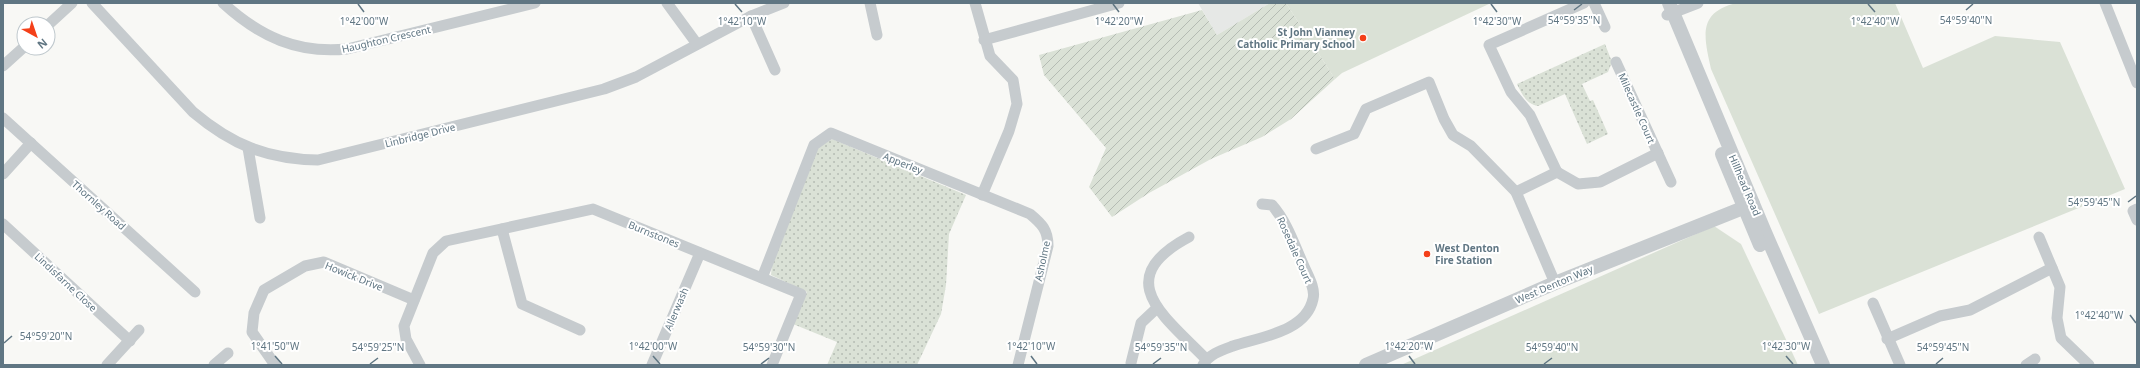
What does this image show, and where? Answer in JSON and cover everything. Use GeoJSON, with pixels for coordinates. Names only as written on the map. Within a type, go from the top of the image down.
{"type":"FeatureCollection","features":[{"type":"Feature","properties":{"kind":"street"},"geometry":{"type":"LineString","coordinates":[[56,18],[72,3]]}},
{"type":"Feature","properties":{"kind":"street","name":"Linbridge Drive"},"geometry":{"type":"LineString","coordinates":[[92,3],[194,112],[211,127],[248,148],[294,159],[318,160],[604,89],[636,77],[751,16],[784,3]]}},
{"type":"Feature","properties":{"kind":"street","name":"Haughton Crescent"},"geometry":{"type":"LineString","coordinates":[[231,5],[272,38],[292,46],[310,49],[333,50],[348,49],[535,3]]}},
{"type":"Feature","properties":{"kind":"street"},"geometry":{"type":"LineString","coordinates":[[667,3],[697,44]]}},
{"type":"Feature","properties":{"kind":"street"},"geometry":{"type":"LineString","coordinates":[[870,3],[877,35]]}},
{"type":"Feature","properties":{"kind":"street"},"geometry":{"type":"LineString","coordinates":[[975,3],[984,40],[990,56],[1013,80],[1016,104],[1009,131],[982,195]]}},
{"type":"Feature","properties":{"kind":"street"},"geometry":{"type":"LineString","coordinates":[[984,40],[1119,3]]}},
{"type":"Feature","properties":{"kind":"street"},"geometry":{"type":"LineString","coordinates":[[1516,192],[1557,172],[1530,115],[1511,92],[1489,45],[1584,3]]}},
{"type":"Feature","properties":{"kind":"street"},"geometry":{"type":"LineString","coordinates":[[1594,3],[1605,27]]}},
{"type":"Feature","properties":{"kind":"street"},"geometry":{"type":"LineString","coordinates":[[1667,8],[1698,3]]}},
{"type":"Feature","properties":{"kind":"street"},"geometry":{"type":"LineString","coordinates":[[2105,3],[2137,83]]}},
{"type":"Feature","properties":{"kind":"street","name":"Hillhead Road"},"geometry":{"type":"LineString","coordinates":[[1667,8],[1814,365]]}},
{"type":"Feature","properties":{"kind":"street"},"geometry":{"type":"LineString","coordinates":[[751,16],[775,70]]}},
{"type":"Feature","properties":{"kind":"street"},"geometry":{"type":"LineString","coordinates":[[3,66],[16,54]]}},
{"type":"Feature","properties":{"kind":"street","name":"Milecastle Court"},"geometry":{"type":"LineString","coordinates":[[1616,62],[1671,182]]}},
{"type":"Feature","properties":{"kind":"street"},"geometry":{"type":"LineString","coordinates":[[1316,149],[1354,134],[1366,108],[1429,82],[1444,119],[1453,135],[1472,146],[1516,192],[1555,283]]}},
{"type":"Feature","properties":{"kind":"street","name":"Thornley Road"},"geometry":{"type":"LineString","coordinates":[[3,118],[195,292]]}},
{"type":"Feature","properties":{"kind":"street","name":"Apperley"},"geometry":{"type":"LineString","coordinates":[[762,278],[814,145],[831,133],[982,195]]}},
{"type":"Feature","properties":{"kind":"street"},"geometry":{"type":"LineString","coordinates":[[3,174],[31,143]]}},
{"type":"Feature","properties":{"kind":"street"},"geometry":{"type":"LineString","coordinates":[[248,148],[260,218]]}},
{"type":"Feature","properties":{"kind":"street","name":"Milecastle Court"},"geometry":{"type":"LineString","coordinates":[[1557,172],[1578,184],[1600,182],[1658,153]]}},
{"type":"Feature","properties":{"kind":"street","name":"Asholme"},"geometry":{"type":"LineString","coordinates":[[982,195],[1030,214],[1042,223],[1048,234],[1048,246],[1018,365]]}},
{"type":"Feature","properties":{"kind":"street","name":"Rosedale Court"},"geometry":{"type":"LineString","coordinates":[[1189,236],[1169,247],[1156,260],[1148,278],[1149,292],[1157,308],[1204,362],[1218,351],[1291,327],[1306,316],[1314,298],[1312,286],[1284,220],[1272,205],[1262,204]]}},
{"type":"Feature","properties":{"kind":"street","name":"Hillhead Road"},"geometry":{"type":"LineString","coordinates":[[1748,205],[1823,365]]}},
{"type":"Feature","properties":{"kind":"street","name":"West Denton Way"},"geometry":{"type":"LineString","coordinates":[[1366,365],[1555,283],[1748,205]]}},
{"type":"Feature","properties":{"kind":"street","name":"Burnstones"},"geometry":{"type":"LineString","coordinates":[[420,365],[406,339],[404,326],[433,253],[446,241],[593,209],[801,294],[772,365]]}},
{"type":"Feature","properties":{"kind":"street"},"geometry":{"type":"LineString","coordinates":[[2137,209],[2133,211],[2137,220]]}},
{"type":"Feature","properties":{"kind":"street","name":"Lindisfarne Close"},"geometry":{"type":"LineString","coordinates":[[3,224],[130,341]]}},
{"type":"Feature","properties":{"kind":"street"},"geometry":{"type":"LineString","coordinates":[[502,229],[522,304],[580,330]]}},
{"type":"Feature","properties":{"kind":"street"},"geometry":{"type":"LineString","coordinates":[[2039,237],[2060,287],[2057,318],[2062,338],[2088,365]]}},
{"type":"Feature","properties":{"kind":"street","name":"Allerwash"},"geometry":{"type":"LineString","coordinates":[[652,365],[700,253]]}},
{"type":"Feature","properties":{"kind":"street","name":"Howick Drive"},"geometry":{"type":"LineString","coordinates":[[275,365],[252,332],[254,313],[264,290],[305,266],[324,262],[414,300]]}},
{"type":"Feature","properties":{"kind":"street"},"geometry":{"type":"LineString","coordinates":[[1887,338],[1940,316],[1970,310],[2052,268]]}},
{"type":"Feature","properties":{"kind":"street"},"geometry":{"type":"LineString","coordinates":[[1873,303],[1900,365]]}},
{"type":"Feature","properties":{"kind":"street"},"geometry":{"type":"LineString","coordinates":[[1131,362],[1141,323],[1157,308]]}},
{"type":"Feature","properties":{"kind":"street"},"geometry":{"type":"LineString","coordinates":[[107,365],[139,330]]}},
{"type":"Feature","properties":{"kind":"street"},"geometry":{"type":"LineString","coordinates":[[214,365],[228,353]]}},
{"type":"Feature","properties":{"kind":"shaded area"},"geometry":{"type":"Polygon","coordinates":[[[1198,3],[1270,3],[1217,35],[1198,3]]]}},
{"type":"Feature","properties":{"kind":"shaded area"},"geometry":{"type":"Polygon","coordinates":[[[1270,3],[1286,3],[1335,79],[1291,119],[1262,137],[1211,159],[1149,193],[1112,217],[1089,187],[1106,148],[1044,75],[1039,55],[1202,10],[1217,35],[1270,3]]]}},
{"type":"Feature","properties":{"kind":"shaded area","name":"St John Vianney Catholic Primary School"},"geometry":{"type":"Polygon","coordinates":[[[1286,3],[1491,3],[1342,73],[1335,79],[1286,3]]]}},
{"type":"Feature","properties":{"kind":"shaded area"},"geometry":{"type":"Polygon","coordinates":[[[1737,3],[1895,3],[1923,68],[1995,36],[2060,42],[2125,189],[1819,314],[1711,69],[1706,46],[1706,27],[1709,19],[1724,7],[1737,3]]]}},
{"type":"Feature","properties":{"kind":"shaded area"},"geometry":{"type":"Polygon","coordinates":[[[1605,44],[1612,62],[1608,72],[1582,84],[1590,101],[1593,100],[1608,134],[1587,144],[1565,94],[1538,106],[1527,101],[1517,84],[1605,44]]]}},
{"type":"Feature","properties":{"kind":"shaded area"},"geometry":{"type":"Polygon","coordinates":[[[832,139],[966,195],[949,234],[946,285],[941,314],[917,365],[827,365],[837,342],[793,324],[807,292],[771,275],[772,265],[817,148],[832,139]]]}},
{"type":"Feature","properties":{"kind":"shaded area"},"geometry":{"type":"Polygon","coordinates":[[[1714,226],[1741,244],[1798,365],[1401,365],[1714,226]]]}},
{"type":"Feature","properties":{"kind":"place","name":"St John Vianney Catholic Primary School"},"geometry":{"type":"Point","coordinates":[1363,38]}},
{"type":"Feature","properties":{"kind":"place","name":"West Denton Fire Station"},"geometry":{"type":"Point","coordinates":[1427,254]}}]}
